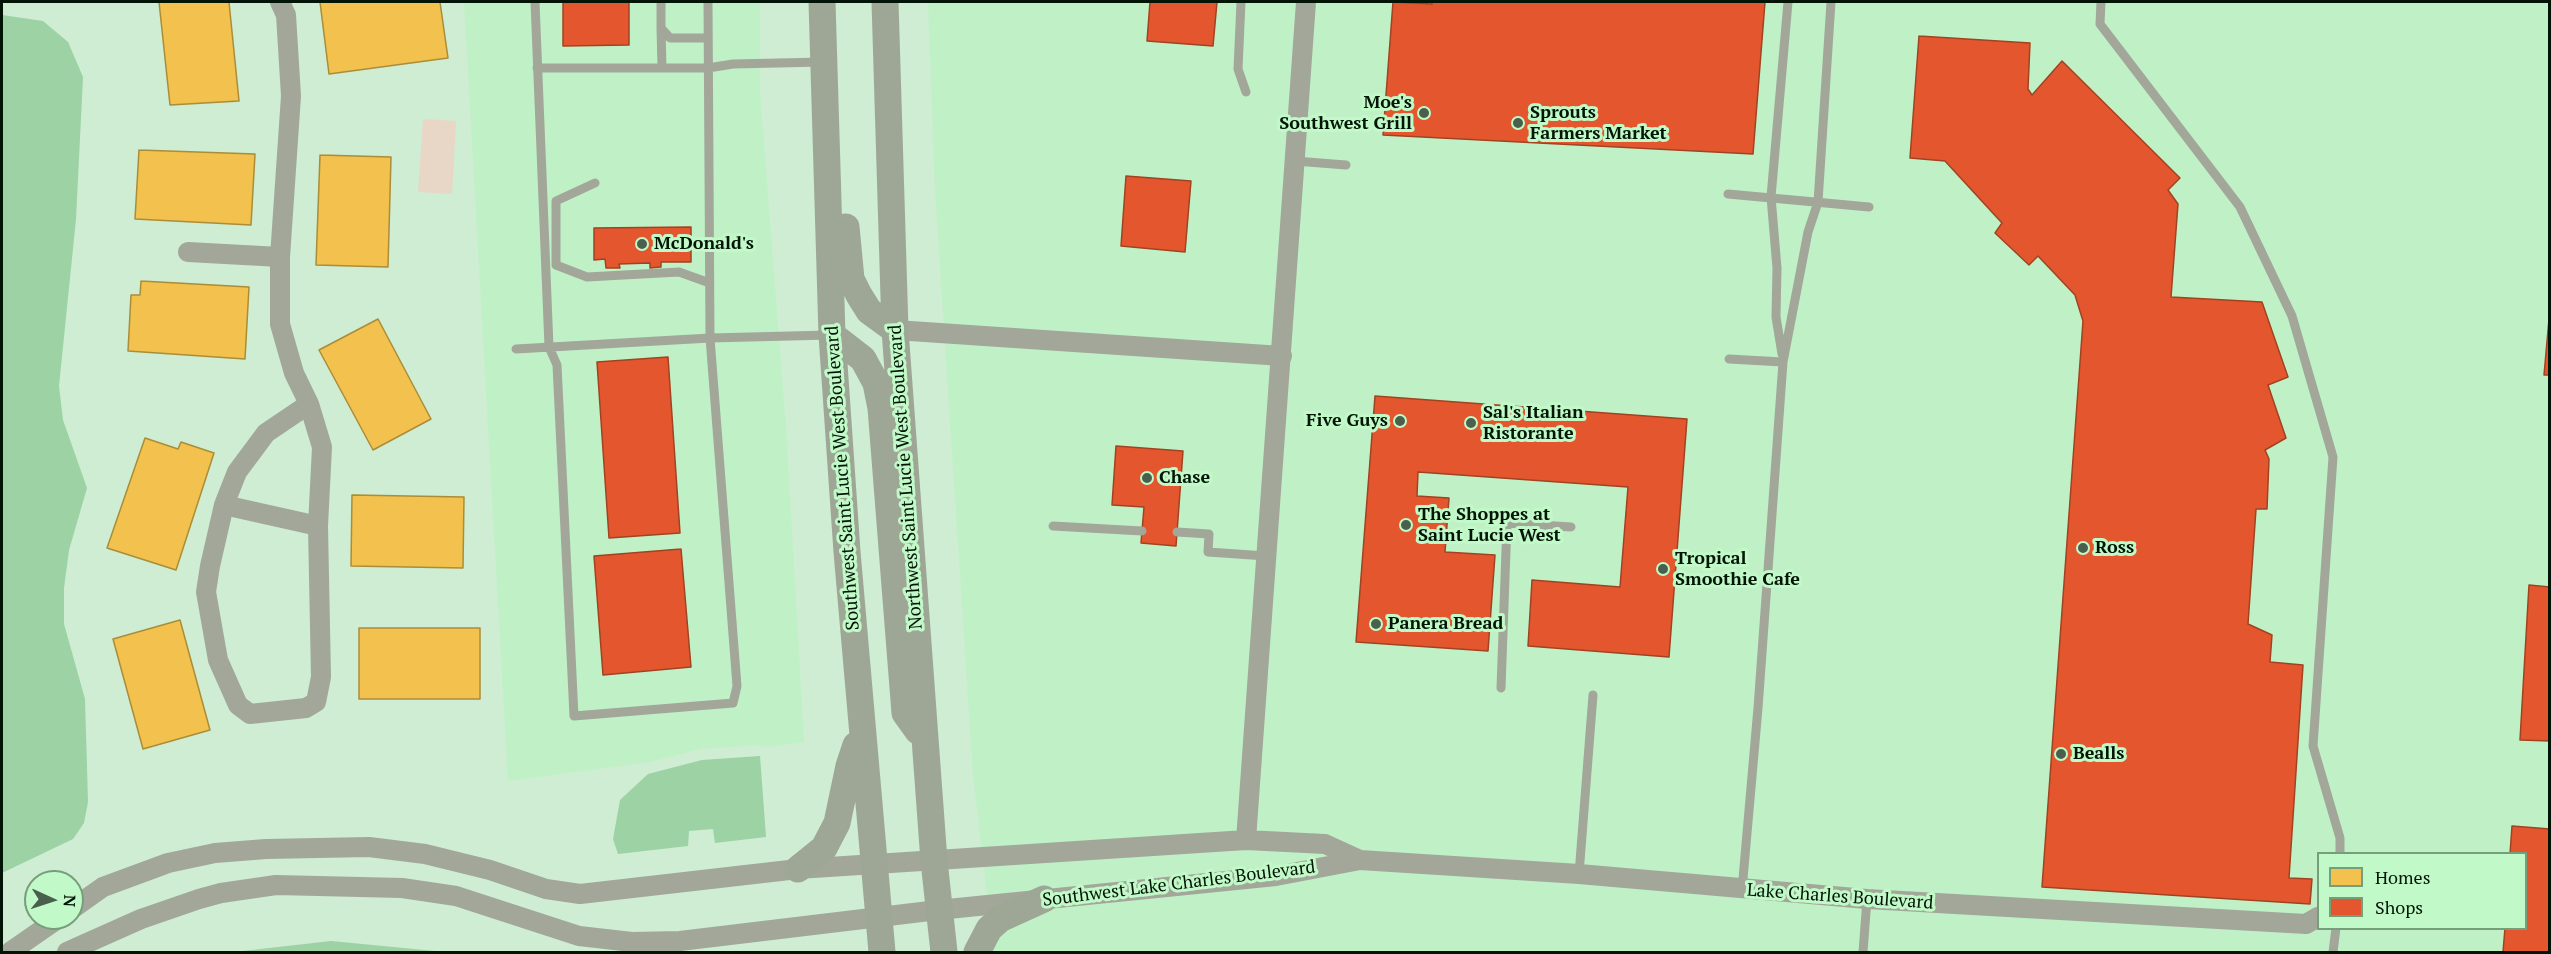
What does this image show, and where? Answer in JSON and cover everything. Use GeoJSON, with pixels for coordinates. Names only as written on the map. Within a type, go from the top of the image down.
{"type":"FeatureCollection","features":[{"type":"Feature","properties":{"kind":"main road","name":"Southwest Saint Lucie West Boulevard"},"geometry":{"type":"LineString","coordinates":[[822,2],[832,335],[872,864],[882,952]]}},
{"type":"Feature","properties":{"kind":"main road"},"geometry":{"type":"LineString","coordinates":[[838,2],[847,250],[851,279],[869,311],[895,330]]}},
{"type":"Feature","properties":{"kind":"main road","name":"Northwest Saint Lucie West Boulevard"},"geometry":{"type":"LineString","coordinates":[[885,2],[895,330],[934,861],[944,952]]}},
{"type":"Feature","properties":{"kind":"main road"},"geometry":{"type":"LineString","coordinates":[[832,335],[863,359],[876,383],[881,408],[905,713],[926,742]]}},
{"type":"Feature","properties":{"kind":"main road"},"geometry":{"type":"LineString","coordinates":[[798,869],[824,848],[837,824],[849,766],[862,729]]}},
{"type":"Feature","properties":{"kind":"main road"},"geometry":{"type":"LineString","coordinates":[[977,952],[988,929],[1000,919],[1044,899]]}},
{"type":"Feature","properties":{"kind":"street"},"geometry":{"type":"LineString","coordinates":[[280,2],[286,15],[291,96],[280,257],[280,324],[294,372],[309,404],[322,447],[318,526],[321,677],[316,702],[306,708],[250,714],[238,705],[218,660],[206,592],[224,506],[237,472],[266,433],[309,404]]}},
{"type":"Feature","properties":{"kind":"street"},"geometry":{"type":"LineString","coordinates":[[1246,840],[1306,2]]}},
{"type":"Feature","properties":{"kind":"street"},"geometry":{"type":"LineString","coordinates":[[188,252],[280,257]]}},
{"type":"Feature","properties":{"kind":"street"},"geometry":{"type":"LineString","coordinates":[[895,330],[1282,357]]}},
{"type":"Feature","properties":{"kind":"street"},"geometry":{"type":"LineString","coordinates":[[224,506],[318,526]]}},
{"type":"Feature","properties":{"kind":"street","name":"Southwest Lake Charles Boulevard"},"geometry":{"type":"LineString","coordinates":[[84,900],[103,887],[168,863],[215,854],[266,849],[369,847],[425,854],[490,870],[546,889],[580,894],[798,869],[1246,840],[1325,844],[1360,860]]}},
{"type":"Feature","properties":{"kind":"street","name":"Lake Charles Boulevard"},"geometry":{"type":"LineString","coordinates":[[1360,860],[1579,874],[1742,890],[1867,899],[2306,924],[2317,918]]}},
{"type":"Feature","properties":{"kind":"street","name":"Southwest Lake Charles Boulevard"},"geometry":{"type":"LineString","coordinates":[[67,952],[141,919],[199,899],[220,893],[276,885],[402,888],[445,895],[579,936],[632,942],[680,941],[938,910],[1276,876],[1360,860]]}},
{"type":"Feature","properties":{"kind":"street"},"geometry":{"type":"LineString","coordinates":[[10,952],[42,930]]}},
{"type":"Feature","properties":{"kind":"lane"},"geometry":{"type":"LineString","coordinates":[[535,2],[549,347],[557,365],[574,716],[733,703],[737,686],[707,282],[708,2]]}},
{"type":"Feature","properties":{"kind":"lane"},"geometry":{"type":"LineString","coordinates":[[661,2],[662,68]]}},
{"type":"Feature","properties":{"kind":"lane"},"geometry":{"type":"LineString","coordinates":[[1241,2],[1238,69],[1246,92]]}},
{"type":"Feature","properties":{"kind":"lane"},"geometry":{"type":"LineString","coordinates":[[1783,362],[1776,317],[1777,268],[1771,197],[1788,2]]}},
{"type":"Feature","properties":{"kind":"lane"},"geometry":{"type":"LineString","coordinates":[[1742,890],[1758,708],[1783,362],[1808,232],[1818,202],[1831,2]]}},
{"type":"Feature","properties":{"kind":"lane"},"geometry":{"type":"LineString","coordinates":[[2101,2],[2100,24],[2240,207],[2292,316],[2333,457],[2313,746],[2340,838],[2340,852]]}},
{"type":"Feature","properties":{"kind":"lane"},"geometry":{"type":"LineString","coordinates":[[661,28],[670,38],[708,38]]}},
{"type":"Feature","properties":{"kind":"lane"},"geometry":{"type":"LineString","coordinates":[[537,68],[708,68],[733,64],[824,62]]}},
{"type":"Feature","properties":{"kind":"lane"},"geometry":{"type":"LineString","coordinates":[[1295,161],[1346,165]]}},
{"type":"Feature","properties":{"kind":"lane"},"geometry":{"type":"LineString","coordinates":[[595,183],[556,201],[556,265],[587,277],[679,272],[707,282]]}},
{"type":"Feature","properties":{"kind":"lane"},"geometry":{"type":"LineString","coordinates":[[1728,194],[1869,207]]}},
{"type":"Feature","properties":{"kind":"lane"},"geometry":{"type":"LineString","coordinates":[[516,349],[710,338],[832,335]]}},
{"type":"Feature","properties":{"kind":"lane"},"geometry":{"type":"LineString","coordinates":[[1729,358],[1783,362]]}},
{"type":"Feature","properties":{"kind":"lane"},"geometry":{"type":"LineString","coordinates":[[1501,688],[1508,523],[1571,527]]}},
{"type":"Feature","properties":{"kind":"lane"},"geometry":{"type":"LineString","coordinates":[[1053,526],[1142,531]]}},
{"type":"Feature","properties":{"kind":"lane"},"geometry":{"type":"LineString","coordinates":[[1177,532],[1209,534],[1208,552],[1266,556]]}},
{"type":"Feature","properties":{"kind":"lane"},"geometry":{"type":"LineString","coordinates":[[1579,874],[1593,695]]}},
{"type":"Feature","properties":{"kind":"lane"},"geometry":{"type":"LineString","coordinates":[[1863,952],[1867,899]]}},
{"type":"Feature","properties":{"kind":"lane"},"geometry":{"type":"LineString","coordinates":[[2333,952],[2336,930]]}},
{"type":"Feature","properties":{"kind":"shaded area"},"geometry":{"type":"Polygon","coordinates":[[[464,2],[760,2],[760,92],[786,428],[804,742],[766,747],[758,745],[701,749],[650,762],[508,781],[464,2]]]}},
{"type":"Feature","properties":{"kind":"shaded area"},"geometry":{"type":"Polygon","coordinates":[[[928,2],[2549,2],[2549,952],[994,952],[973,776],[935,191],[928,2]]]}},
{"type":"Feature","properties":{"kind":"shaded area"},"geometry":{"type":"Polygon","coordinates":[[[2,15],[43,21],[68,42],[83,77],[76,219],[59,386],[63,420],[87,488],[69,550],[64,588],[64,624],[85,699],[88,802],[84,823],[73,839],[2,873],[2,15]]]}},
{"type":"Feature","properties":{"kind":"shaded area"},"geometry":{"type":"Polygon","coordinates":[[[423,119],[456,121],[452,194],[418,192],[423,119]]]}},
{"type":"Feature","properties":{"kind":"shaded area"},"geometry":{"type":"Polygon","coordinates":[[[760,756],[766,837],[715,843],[713,829],[689,831],[688,846],[618,854],[613,839],[620,800],[648,774],[702,760],[760,756]]]}},
{"type":"Feature","properties":{"kind":"shaded area"},"geometry":{"type":"Polygon","coordinates":[[[331,941],[435,951],[438,952],[234,952],[331,941]]]}},
{"type":"Feature","properties":{"kind":"building: Homes"},"geometry":{"type":"Polygon","coordinates":[[[159,2],[229,2],[239,101],[170,105],[159,2]]]}},
{"type":"Feature","properties":{"kind":"building: Homes"},"geometry":{"type":"Polygon","coordinates":[[[320,2],[440,2],[448,58],[329,74],[320,2]]]}},
{"type":"Feature","properties":{"kind":"building: Homes"},"geometry":{"type":"Polygon","coordinates":[[[139,150],[255,154],[251,225],[135,219],[139,150]]]}},
{"type":"Feature","properties":{"kind":"building: Homes"},"geometry":{"type":"Polygon","coordinates":[[[320,155],[391,157],[388,267],[316,265],[320,155]]]}},
{"type":"Feature","properties":{"kind":"building: Homes"},"geometry":{"type":"Polygon","coordinates":[[[141,281],[249,287],[245,359],[128,351],[131,295],[140,295],[141,281]]]}},
{"type":"Feature","properties":{"kind":"building: Homes"},"geometry":{"type":"Polygon","coordinates":[[[378,319],[431,419],[373,450],[319,350],[378,319]]]}},
{"type":"Feature","properties":{"kind":"building: Homes"},"geometry":{"type":"Polygon","coordinates":[[[145,438],[178,449],[181,442],[214,453],[176,570],[107,548],[145,438]]]}},
{"type":"Feature","properties":{"kind":"building: Homes"},"geometry":{"type":"Polygon","coordinates":[[[352,495],[464,497],[463,568],[351,566],[352,495]]]}},
{"type":"Feature","properties":{"kind":"building: Homes"},"geometry":{"type":"Polygon","coordinates":[[[180,620],[210,730],[143,749],[113,639],[180,620]]]}},
{"type":"Feature","properties":{"kind":"building: Homes"},"geometry":{"type":"Polygon","coordinates":[[[359,628],[480,628],[480,699],[359,699],[359,628]]]}},
{"type":"Feature","properties":{"kind":"building: Shops"},"geometry":{"type":"Polygon","coordinates":[[[563,2],[629,2],[629,45],[563,46],[563,2]]]}},
{"type":"Feature","properties":{"kind":"building: Shops"},"geometry":{"type":"Polygon","coordinates":[[[1150,2],[1217,2],[1213,46],[1147,41],[1150,2]]]}},
{"type":"Feature","properties":{"kind":"building: Shops"},"geometry":{"type":"Polygon","coordinates":[[[1393,2],[1432,4],[1432,2],[1765,2],[1753,154],[1383,135],[1393,2]]]}},
{"type":"Feature","properties":{"kind":"building: Shops"},"geometry":{"type":"Polygon","coordinates":[[[1919,36],[2030,43],[2028,89],[2032,95],[2062,61],[2180,178],[2168,190],[2178,204],[2171,297],[2262,302],[2288,377],[2268,385],[2286,438],[2265,450],[2269,459],[2267,509],[2256,509],[2248,624],[2272,635],[2270,662],[2303,665],[2289,878],[2312,879],[2310,904],[2042,887],[2083,321],[2075,295],[2038,256],[2029,265],[1995,233],[2002,223],[1945,161],[1910,158],[1919,36]]]}},
{"type":"Feature","properties":{"kind":"building: Shops"},"geometry":{"type":"Polygon","coordinates":[[[1126,176],[1191,181],[1185,252],[1121,246],[1126,176]]]}},
{"type":"Feature","properties":{"kind":"building: Shops","name":"McDonald's"},"geometry":{"type":"Polygon","coordinates":[[[691,227],[691,262],[661,262],[661,267],[650,268],[650,263],[619,264],[620,268],[606,268],[605,259],[594,260],[594,228],[691,227]]]}},
{"type":"Feature","properties":{"kind":"building: Shops"},"geometry":{"type":"Polygon","coordinates":[[[2549,319],[2550,375],[2544,375],[2549,319]]]}},
{"type":"Feature","properties":{"kind":"building: Shops"},"geometry":{"type":"Polygon","coordinates":[[[668,357],[680,533],[609,538],[597,362],[668,357]]]}},
{"type":"Feature","properties":{"kind":"building: Shops","name":"The Shoppes at Saint Lucie West"},"geometry":{"type":"Polygon","coordinates":[[[1375,396],[1687,419],[1669,657],[1528,646],[1532,580],[1620,587],[1628,487],[1418,472],[1417,496],[1449,498],[1445,552],[1495,555],[1488,651],[1356,642],[1375,396]]]}},
{"type":"Feature","properties":{"kind":"building: Shops","name":"Chase"},"geometry":{"type":"Polygon","coordinates":[[[1116,446],[1183,451],[1176,546],[1141,543],[1144,507],[1112,505],[1116,446]]]}},
{"type":"Feature","properties":{"kind":"building: Shops"},"geometry":{"type":"Polygon","coordinates":[[[681,549],[691,667],[603,675],[594,556],[681,549]]]}},
{"type":"Feature","properties":{"kind":"building: Shops"},"geometry":{"type":"Polygon","coordinates":[[[2529,585],[2550,587],[2550,741],[2520,740],[2529,585]]]}},
{"type":"Feature","properties":{"kind":"building: Shops"},"geometry":{"type":"Polygon","coordinates":[[[2512,826],[2550,829],[2550,952],[2503,952],[2505,930],[2527,930],[2527,852],[2510,852],[2512,826]]]}},
{"type":"Feature","properties":{"kind":"place","name":"Moe's Southwest Grill"},"geometry":{"type":"Point","coordinates":[1424,113]}},
{"type":"Feature","properties":{"kind":"place","name":"Sprouts Farmers Market"},"geometry":{"type":"Point","coordinates":[1518,123]}},
{"type":"Feature","properties":{"kind":"place","name":"McDonald's"},"geometry":{"type":"Point","coordinates":[642,244]}},
{"type":"Feature","properties":{"kind":"place","name":"Five Guys"},"geometry":{"type":"Point","coordinates":[1400,421]}},
{"type":"Feature","properties":{"kind":"place","name":"Sal's Italian Ristorante"},"geometry":{"type":"Point","coordinates":[1471,423]}},
{"type":"Feature","properties":{"kind":"place","name":"Chase"},"geometry":{"type":"Point","coordinates":[1147,478]}},
{"type":"Feature","properties":{"kind":"place","name":"The Shoppes at Saint Lucie West"},"geometry":{"type":"Point","coordinates":[1406,525]}},
{"type":"Feature","properties":{"kind":"place","name":"Ross"},"geometry":{"type":"Point","coordinates":[2083,548]}},
{"type":"Feature","properties":{"kind":"place","name":"Tropical Smoothie Cafe"},"geometry":{"type":"Point","coordinates":[1663,569]}},
{"type":"Feature","properties":{"kind":"place","name":"Panera Bread"},"geometry":{"type":"Point","coordinates":[1376,624]}},
{"type":"Feature","properties":{"kind":"place","name":"Bealls"},"geometry":{"type":"Point","coordinates":[2061,754]}}]}
